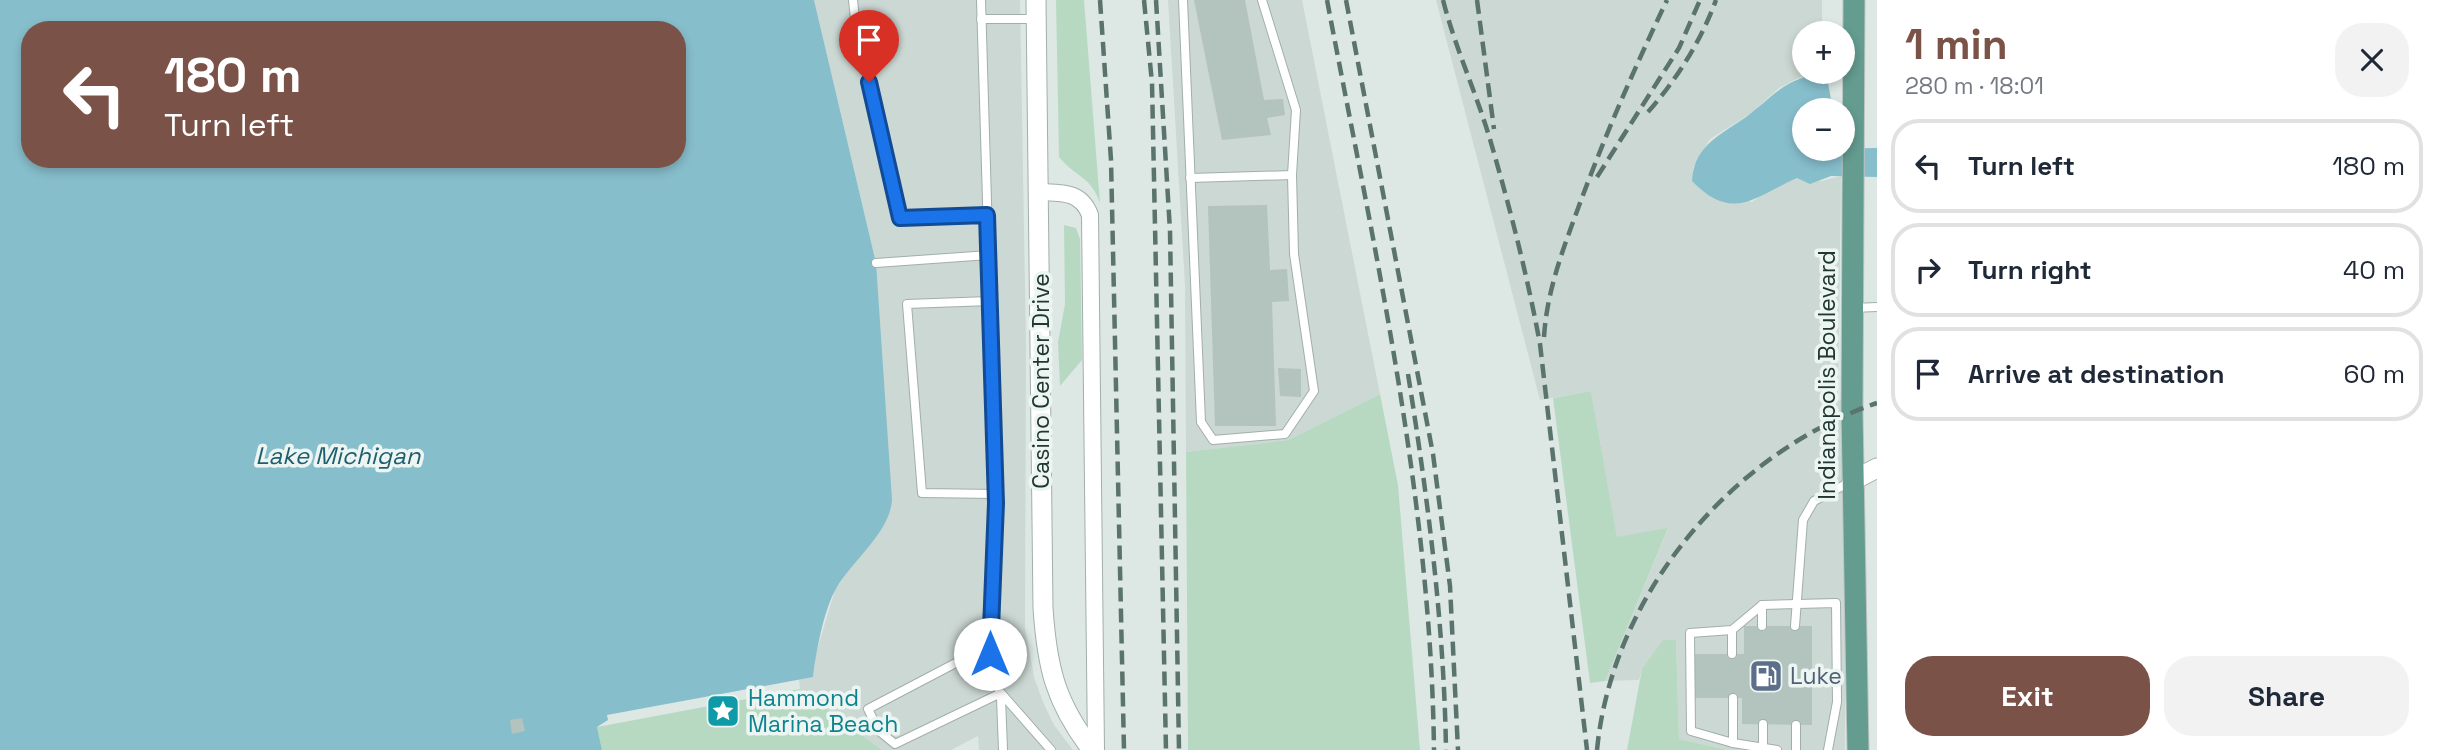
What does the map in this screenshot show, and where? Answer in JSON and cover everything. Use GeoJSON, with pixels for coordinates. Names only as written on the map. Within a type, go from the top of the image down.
{"type":"FeatureCollection","features":[{"type":"Feature","properties":{"kind":"main road","name":"Indianapolis Boulevard"},"geometry":{"type":"LineString","coordinates":[[1854,0],[1852,481],[1858,750]]}},
{"type":"Feature","properties":{"kind":"street","name":"Casino Center Drive"},"geometry":{"type":"LineString","coordinates":[[1037,9],[1043,608],[1047,658],[1057,691],[1076,729],[1094,750]]}},
{"type":"Feature","properties":{"kind":"street"},"geometry":{"type":"LineString","coordinates":[[1040,192],[1074,195],[1082,199],[1091,223],[1094,750]]}},
{"type":"Feature","properties":{"kind":"street"},"geometry":{"type":"LineString","coordinates":[[1852,481],[1877,468]]}},
{"type":"Feature","properties":{"kind":"street"},"geometry":{"type":"LineString","coordinates":[[1852,481],[1877,482]]}},
{"type":"Feature","properties":{"kind":"lane"},"geometry":{"type":"LineString","coordinates":[[853,0],[856,28],[900,218],[987,215]]}},
{"type":"Feature","properties":{"kind":"lane"},"geometry":{"type":"LineString","coordinates":[[981,0],[996,494],[990,645],[1000,692],[1003,750]]}},
{"type":"Feature","properties":{"kind":"lane"},"geometry":{"type":"LineString","coordinates":[[1183,0],[1201,422],[1213,440],[1285,434],[1314,391],[1294,254],[1292,175],[1296,110],[1262,0]]}},
{"type":"Feature","properties":{"kind":"lane"},"geometry":{"type":"LineString","coordinates":[[981,19],[1037,9]]}},
{"type":"Feature","properties":{"kind":"lane"},"geometry":{"type":"LineString","coordinates":[[1190,178],[1292,175]]}},
{"type":"Feature","properties":{"kind":"lane"},"geometry":{"type":"LineString","coordinates":[[876,263],[989,255]]}},
{"type":"Feature","properties":{"kind":"lane"},"geometry":{"type":"LineString","coordinates":[[990,301],[906,304],[922,493],[996,494]]}},
{"type":"Feature","properties":{"kind":"lane"},"geometry":{"type":"LineString","coordinates":[[1853,308],[1877,307]]}},
{"type":"Feature","properties":{"kind":"lane"},"geometry":{"type":"LineString","coordinates":[[1795,626],[1803,520],[1814,501],[1852,481]]}},
{"type":"Feature","properties":{"kind":"lane"},"geometry":{"type":"LineString","coordinates":[[1777,750],[1733,743],[1691,731],[1690,633],[1732,630],[1762,605],[1836,603],[1838,702],[1828,750]]}},
{"type":"Feature","properties":{"kind":"lane"},"geometry":{"type":"LineString","coordinates":[[1762,605],[1762,626]]}},
{"type":"Feature","properties":{"kind":"lane"},"geometry":{"type":"LineString","coordinates":[[1732,630],[1732,654]]}},
{"type":"Feature","properties":{"kind":"lane"},"geometry":{"type":"LineString","coordinates":[[990,645],[868,709],[879,731],[895,744],[1000,692]]}},
{"type":"Feature","properties":{"kind":"lane"},"geometry":{"type":"LineString","coordinates":[[1000,692],[1051,750]]}},
{"type":"Feature","properties":{"kind":"lane"},"geometry":{"type":"LineString","coordinates":[[1733,698],[1733,743]]}},
{"type":"Feature","properties":{"kind":"lane"},"geometry":{"type":"LineString","coordinates":[[1763,724],[1763,748]]}},
{"type":"Feature","properties":{"kind":"lane"},"geometry":{"type":"LineString","coordinates":[[1796,724],[1796,750]]}},
{"type":"Feature","properties":{"kind":"shaded area"},"geometry":{"type":"Polygon","coordinates":[[[814,0],[1020,0],[1026,345],[1025,628],[1034,677],[1043,702],[1054,725],[1073,750],[979,750],[978,736],[951,750],[882,750],[800,689],[799,679],[813,676],[816,653],[835,590],[850,568],[876,263],[814,0]]]}},
{"type":"Feature","properties":{"kind":"shaded area"},"geometry":{"type":"Polygon","coordinates":[[[1168,0],[1302,0],[1380,394],[1288,440],[1186,452],[1185,285],[1168,0]]]}},
{"type":"Feature","properties":{"kind":"shaded area"},"geometry":{"type":"Polygon","coordinates":[[[1436,0],[1822,0],[1822,21],[1792,21],[1792,81],[1779,88],[1750,114],[1710,139],[1693,168],[1692,181],[1752,202],[1767,191],[1797,178],[1822,181],[1841,176],[1838,401],[1846,398],[1845,750],[1728,750],[1679,739],[1676,640],[1642,669],[1639,680],[1605,681],[1668,529],[1617,538],[1591,391],[1540,400],[1436,0]]]}},
{"type":"Feature","properties":{"kind":"green space"},"geometry":{"type":"Polygon","coordinates":[[[1056,0],[1084,0],[1100,203],[1092,187],[1059,157],[1056,0]]]}},
{"type":"Feature","properties":{"kind":"green space"},"geometry":{"type":"Polygon","coordinates":[[[1064,225],[1076,228],[1080,239],[1082,360],[1060,386],[1058,342],[1065,304],[1064,225]]]}},
{"type":"Feature","properties":{"kind":"green space"},"geometry":{"type":"Polygon","coordinates":[[[1591,391],[1617,537],[1668,528],[1605,681],[1590,683],[1553,398],[1591,391]]]}},
{"type":"Feature","properties":{"kind":"green space"},"geometry":{"type":"Polygon","coordinates":[[[1380,394],[1398,485],[1420,750],[1188,750],[1186,452],[1288,440],[1380,394]]]}},
{"type":"Feature","properties":{"kind":"green space"},"geometry":{"type":"Polygon","coordinates":[[[1663,640],[1676,640],[1679,739],[1728,750],[1627,750],[1642,669],[1663,640]]]}},
{"type":"Feature","properties":{"kind":"green space"},"geometry":{"type":"Polygon","coordinates":[[[800,689],[882,750],[602,750],[597,727],[800,689]]]}},
{"type":"Feature","properties":{"kind":"water","name":"Lake Michigan"},"geometry":{"type":"Polygon","coordinates":[[[0,0],[814,0],[876,263],[892,500],[890,512],[878,534],[832,596],[821,630],[813,677],[607,715],[608,720],[597,727],[602,750],[0,750],[0,0]]]}},
{"type":"Feature","properties":{"kind":"water"},"geometry":{"type":"Polygon","coordinates":[[[1792,82],[1828,84],[1831,98],[1792,98],[1792,161],[1855,161],[1855,148],[1877,148],[1877,177],[1831,176],[1810,184],[1797,178],[1756,198],[1732,204],[1707,194],[1692,181],[1698,157],[1704,148],[1792,82]]]}},
{"type":"Feature","properties":{"kind":"building"},"geometry":{"type":"Polygon","coordinates":[[[1194,0],[1245,0],[1264,100],[1283,99],[1285,115],[1267,118],[1271,135],[1222,140],[1194,0]]]}},
{"type":"Feature","properties":{"kind":"building"},"geometry":{"type":"Polygon","coordinates":[[[1267,205],[1270,270],[1287,269],[1289,301],[1272,302],[1276,426],[1215,426],[1208,206],[1267,205]]]}},
{"type":"Feature","properties":{"kind":"building"},"geometry":{"type":"Polygon","coordinates":[[[1278,368],[1301,369],[1301,397],[1280,396],[1278,368]]]}},
{"type":"Feature","properties":{"kind":"building","name":"Luke"},"geometry":{"type":"Polygon","coordinates":[[[1744,626],[1812,626],[1812,725],[1742,724],[1742,698],[1693,698],[1693,654],[1744,654],[1744,626]]]}},
{"type":"Feature","properties":{"kind":"building"},"geometry":{"type":"Polygon","coordinates":[[[522,718],[525,731],[512,734],[510,720],[522,718]]]}},
{"type":"Feature","properties":{"kind":"railway"},"geometry":{"type":"LineString","coordinates":[[1100,0],[1111,160],[1124,750]]}},
{"type":"Feature","properties":{"kind":"railway"},"geometry":{"type":"LineString","coordinates":[[1144,0],[1152,83],[1166,750]]}},
{"type":"Feature","properties":{"kind":"railway"},"geometry":{"type":"LineString","coordinates":[[1156,0],[1170,231],[1179,750]]}},
{"type":"Feature","properties":{"kind":"railway"},"geometry":{"type":"LineString","coordinates":[[1327,0],[1381,280],[1411,467],[1423,561],[1434,750]]}},
{"type":"Feature","properties":{"kind":"railway"},"geometry":{"type":"LineString","coordinates":[[1346,0],[1433,454],[1450,586],[1458,750]]}},
{"type":"Feature","properties":{"kind":"railway"},"geometry":{"type":"LineString","coordinates":[[1443,0],[1496,162],[1540,344],[1587,750]]}},
{"type":"Feature","properties":{"kind":"railway"},"geometry":{"type":"LineString","coordinates":[[1477,0],[1494,129]]}},
{"type":"Feature","properties":{"kind":"railway"},"geometry":{"type":"LineString","coordinates":[[1544,337],[1552,285],[1574,219],[1632,75],[1667,0]]}},
{"type":"Feature","properties":{"kind":"railway"},"geometry":{"type":"LineString","coordinates":[[1597,177],[1679,48],[1700,0]]}},
{"type":"Feature","properties":{"kind":"railway"},"geometry":{"type":"LineString","coordinates":[[1648,112],[1687,59],[1716,0]]}},
{"type":"Feature","properties":{"kind":"railway"},"geometry":{"type":"LineString","coordinates":[[1408,374],[1434,562],[1446,750]]}},
{"type":"Feature","properties":{"kind":"railway"},"geometry":{"type":"LineString","coordinates":[[1597,750],[1607,693],[1627,637],[1654,585],[1688,537],[1728,494],[1774,457],[1824,426],[1877,403]]}},
{"type":"Feature","properties":{"kind":"place","name":"Luke"},"geometry":{"type":"Point","coordinates":[1766,676]}},
{"type":"Feature","properties":{"kind":"place","name":"Hammond Marina Beach"},"geometry":{"type":"Point","coordinates":[723,711]}},
{"type":"Feature","properties":{"kind":"route"},"geometry":{"type":"LineString","coordinates":[[869,82],[900,218],[987,215],[996,503],[990,654]]}}]}
